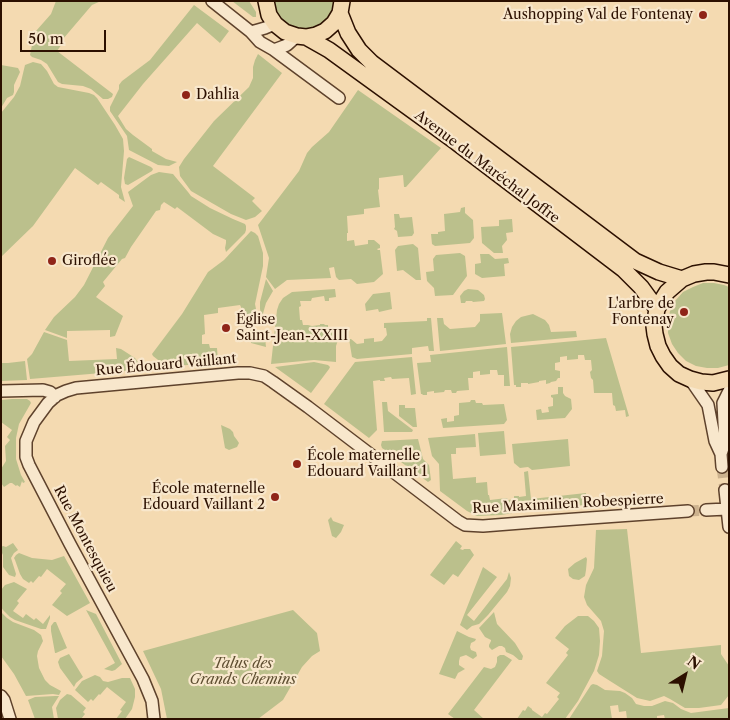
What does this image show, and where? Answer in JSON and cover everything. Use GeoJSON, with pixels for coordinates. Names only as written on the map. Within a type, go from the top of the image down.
{"type":"FeatureCollection","features":[{"type":"Feature","properties":{"kind":"main road"},"geometry":{"type":"LineString","coordinates":[[265,2],[269,15],[275,24]]}},
{"type":"Feature","properties":{"kind":"main road"},"geometry":{"type":"LineString","coordinates":[[302,37],[316,35],[324,31],[334,23],[341,7]]}},
{"type":"Feature","properties":{"kind":"main road","name":"Avenue du Maréchal Joffre"},"geometry":{"type":"LineString","coordinates":[[341,7],[348,33],[359,50],[372,63],[635,261],[659,272],[682,279]]}},
{"type":"Feature","properties":{"kind":"main road","name":"Avenue du Maréchal Joffre"},"geometry":{"type":"LineString","coordinates":[[275,24],[285,32],[302,37],[329,50],[456,142],[623,269],[641,287],[657,309]]}},
{"type":"Feature","properties":{"kind":"main road"},"geometry":{"type":"LineString","coordinates":[[728,388],[690,379],[679,374],[670,366],[660,351],[655,334],[655,317],[657,309],[667,292],[682,279],[706,272],[729,275]]}},
{"type":"Feature","properties":{"kind":"street"},"geometry":{"type":"LineString","coordinates":[[212,1],[251,32],[260,42],[274,50],[339,98]]}},
{"type":"Feature","properties":{"kind":"street"},"geometry":{"type":"LineString","coordinates":[[251,32],[275,24]]}},
{"type":"Feature","properties":{"kind":"street"},"geometry":{"type":"LineString","coordinates":[[274,50],[302,37]]}},
{"type":"Feature","properties":{"kind":"street","name":"Rue Édouard Vaillant"},"geometry":{"type":"LineString","coordinates":[[76,388],[250,373],[264,376],[308,407]]}},
{"type":"Feature","properties":{"kind":"street"},"geometry":{"type":"LineString","coordinates":[[690,379],[708,405],[715,441],[721,454],[722,467]]}},
{"type":"Feature","properties":{"kind":"street","name":"Rue Montesquieu"},"geometry":{"type":"LineString","coordinates":[[76,388],[55,397],[41,412],[26,440],[26,457],[70,544],[143,679],[152,701],[154,719]]}},
{"type":"Feature","properties":{"kind":"street"},"geometry":{"type":"LineString","coordinates":[[721,454],[725,442],[723,403],[728,388]]}},
{"type":"Feature","properties":{"kind":"street"},"geometry":{"type":"LineString","coordinates":[[1,392],[43,390],[50,392],[55,397]]}},
{"type":"Feature","properties":{"kind":"street","name":"Rue Maximilien Robespierre"},"geometry":{"type":"LineString","coordinates":[[308,407],[458,521],[465,524],[483,526],[688,512]]}},
{"type":"Feature","properties":{"kind":"street"},"geometry":{"type":"LineString","coordinates":[[725,490],[729,527]]}},
{"type":"Feature","properties":{"kind":"street"},"geometry":{"type":"LineString","coordinates":[[706,510],[727,509]]}},
{"type":"Feature","properties":{"kind":"street"},"geometry":{"type":"LineString","coordinates":[[1,696],[10,719]]}},
{"type":"Feature","properties":{"kind":"green space"},"geometry":{"type":"Polygon","coordinates":[[[56,1],[101,1],[92,5],[63,39],[64,41],[57,51],[113,94],[112,97],[103,99],[91,89],[58,82],[47,64],[30,55],[34,35],[51,14],[56,1]]]}},
{"type":"Feature","properties":{"kind":"green space"},"geometry":{"type":"Polygon","coordinates":[[[232,1],[249,1],[256,12],[256,17],[253,17],[232,1]]]}},
{"type":"Feature","properties":{"kind":"green space"},"geometry":{"type":"Polygon","coordinates":[[[274,1],[334,1],[331,12],[324,22],[314,28],[302,30],[291,26],[281,19],[275,9],[274,1]]]}},
{"type":"Feature","properties":{"kind":"green space"},"geometry":{"type":"Polygon","coordinates":[[[194,5],[229,31],[220,43],[197,23],[143,84],[118,116],[126,129],[152,149],[152,151],[166,159],[177,162],[169,166],[158,165],[129,150],[127,136],[110,111],[110,107],[122,81],[150,60],[194,5]]]}},
{"type":"Feature","properties":{"kind":"green space"},"geometry":{"type":"Polygon","coordinates":[[[258,54],[282,73],[213,166],[255,198],[252,201],[262,211],[255,217],[246,220],[231,214],[191,191],[180,176],[179,167],[214,121],[249,87],[258,54]]]}},
{"type":"Feature","properties":{"kind":"green space"},"geometry":{"type":"Polygon","coordinates":[[[33,62],[41,64],[58,87],[94,95],[115,125],[123,139],[121,187],[125,202],[119,198],[119,195],[101,182],[98,185],[75,168],[33,226],[1,257],[1,113],[20,86],[25,65],[33,62]]]}},
{"type":"Feature","properties":{"kind":"green space"},"geometry":{"type":"Polygon","coordinates":[[[1,65],[18,68],[20,72],[14,85],[13,95],[7,98],[1,108],[1,65]]]}},
{"type":"Feature","properties":{"kind":"green space"},"geometry":{"type":"Polygon","coordinates":[[[358,90],[441,148],[406,187],[404,187],[403,175],[379,178],[380,207],[364,209],[364,214],[347,216],[347,241],[354,240],[355,246],[368,244],[368,240],[374,240],[380,245],[380,248],[377,249],[380,250],[383,274],[374,282],[357,284],[351,279],[339,280],[336,277],[334,267],[329,268],[331,278],[287,280],[275,289],[266,277],[269,258],[258,225],[299,171],[307,153],[329,132],[358,90]]]}},
{"type":"Feature","properties":{"kind":"green space"},"geometry":{"type":"Polygon","coordinates":[[[129,157],[153,169],[128,185],[125,184],[124,178],[129,157]]]}},
{"type":"Feature","properties":{"kind":"green space"},"geometry":{"type":"Polygon","coordinates":[[[159,172],[173,174],[191,196],[210,208],[245,224],[245,233],[226,252],[226,240],[213,234],[177,207],[175,209],[164,202],[125,258],[122,259],[103,282],[105,286],[96,297],[123,316],[115,336],[110,337],[110,330],[67,331],[67,338],[45,330],[54,317],[75,297],[84,285],[108,238],[133,206],[128,192],[151,175],[159,172]]]}},
{"type":"Feature","properties":{"kind":"green space"},"geometry":{"type":"Polygon","coordinates":[[[465,207],[465,213],[473,220],[474,238],[470,243],[435,246],[432,244],[431,234],[445,231],[444,214],[460,212],[461,208],[465,207]]]}},
{"type":"Feature","properties":{"kind":"green space"},"geometry":{"type":"Polygon","coordinates":[[[394,214],[399,214],[400,218],[412,217],[414,233],[412,236],[398,237],[397,231],[394,229],[394,214]]]}},
{"type":"Feature","properties":{"kind":"green space"},"geometry":{"type":"Polygon","coordinates":[[[512,219],[513,232],[506,233],[507,240],[502,246],[503,253],[494,253],[482,243],[481,227],[499,226],[499,220],[512,219]]]}},
{"type":"Feature","properties":{"kind":"green space"},"geometry":{"type":"Polygon","coordinates":[[[251,231],[258,236],[263,253],[263,266],[255,304],[259,324],[243,325],[240,305],[218,308],[218,313],[204,315],[205,334],[202,335],[202,344],[209,344],[210,348],[217,348],[218,362],[167,367],[152,354],[182,314],[208,272],[224,260],[251,231]]]}},
{"type":"Feature","properties":{"kind":"green space"},"geometry":{"type":"Polygon","coordinates":[[[413,244],[418,248],[421,280],[416,280],[403,270],[397,271],[395,250],[398,246],[413,244]]]}},
{"type":"Feature","properties":{"kind":"green space"},"geometry":{"type":"Polygon","coordinates":[[[460,253],[465,256],[467,276],[453,295],[435,296],[434,288],[427,281],[426,272],[434,271],[433,259],[436,255],[460,253]]]}},
{"type":"Feature","properties":{"kind":"green space"},"geometry":{"type":"Polygon","coordinates":[[[480,254],[489,254],[495,259],[508,258],[509,263],[504,264],[505,276],[482,278],[475,274],[475,264],[481,263],[480,254]]]}},
{"type":"Feature","properties":{"kind":"green space"},"geometry":{"type":"Polygon","coordinates":[[[266,279],[273,291],[266,303],[262,317],[260,302],[266,279]]]}},
{"type":"Feature","properties":{"kind":"green space"},"geometry":{"type":"Polygon","coordinates":[[[703,283],[714,283],[729,287],[729,365],[718,368],[696,366],[686,361],[672,344],[668,333],[670,311],[675,301],[683,292],[703,283]]]}},
{"type":"Feature","properties":{"kind":"green space"},"geometry":{"type":"Polygon","coordinates":[[[335,289],[336,297],[329,298],[329,301],[325,301],[324,296],[312,298],[311,301],[300,301],[301,306],[299,307],[300,320],[302,320],[303,325],[324,324],[328,325],[330,329],[337,328],[336,362],[314,360],[271,364],[277,310],[283,298],[292,292],[335,289]]]}},
{"type":"Feature","properties":{"kind":"green space"},"geometry":{"type":"Polygon","coordinates":[[[468,289],[478,290],[484,295],[484,301],[466,301],[461,303],[460,296],[468,289]]]}},
{"type":"Feature","properties":{"kind":"green space"},"geometry":{"type":"Polygon","coordinates":[[[390,292],[392,309],[379,312],[378,309],[366,311],[365,304],[373,294],[390,292]]]}},
{"type":"Feature","properties":{"kind":"green space"},"geometry":{"type":"Polygon","coordinates":[[[502,313],[506,344],[440,351],[437,318],[443,318],[444,324],[450,329],[475,327],[480,321],[480,314],[502,313]]]}},
{"type":"Feature","properties":{"kind":"green space"},"geometry":{"type":"Polygon","coordinates":[[[533,314],[545,320],[551,332],[576,331],[577,337],[511,343],[510,334],[516,321],[521,317],[533,314]]]}},
{"type":"Feature","properties":{"kind":"green space"},"geometry":{"type":"Polygon","coordinates":[[[427,318],[431,318],[434,351],[429,351],[428,346],[412,348],[412,354],[357,359],[352,357],[349,339],[357,344],[364,343],[364,339],[374,338],[374,342],[382,341],[387,335],[384,323],[427,321],[427,318]]]}},
{"type":"Feature","properties":{"kind":"green space"},"geometry":{"type":"Polygon","coordinates":[[[249,330],[263,333],[266,347],[251,343],[249,330]]]}},
{"type":"Feature","properties":{"kind":"green space"},"geometry":{"type":"Polygon","coordinates":[[[44,332],[67,340],[69,361],[117,359],[116,348],[135,358],[139,366],[138,370],[30,379],[27,359],[32,354],[44,332]]]}},
{"type":"Feature","properties":{"kind":"green space"},"geometry":{"type":"Polygon","coordinates":[[[606,338],[629,416],[626,417],[625,410],[616,411],[613,405],[612,393],[594,393],[590,372],[592,370],[591,360],[585,360],[584,355],[578,355],[578,359],[567,360],[567,356],[560,357],[560,362],[555,363],[555,370],[560,371],[560,378],[556,381],[546,384],[546,380],[528,384],[521,383],[521,387],[514,385],[511,347],[606,338]]]}},
{"type":"Feature","properties":{"kind":"green space"},"geometry":{"type":"Polygon","coordinates":[[[507,347],[510,386],[504,386],[504,375],[498,375],[497,370],[490,370],[490,374],[480,375],[480,371],[473,372],[473,378],[468,378],[469,390],[452,393],[451,390],[445,390],[444,392],[427,392],[427,395],[421,394],[417,363],[431,362],[430,355],[507,347]]]}},
{"type":"Feature","properties":{"kind":"green space"},"geometry":{"type":"Polygon","coordinates":[[[412,357],[416,394],[411,395],[409,378],[392,379],[391,377],[384,378],[385,381],[373,381],[377,430],[369,438],[324,404],[355,362],[412,357]]]}},
{"type":"Feature","properties":{"kind":"green space"},"geometry":{"type":"Polygon","coordinates":[[[25,361],[27,380],[1,381],[1,363],[25,361]]]}},
{"type":"Feature","properties":{"kind":"green space"},"geometry":{"type":"Polygon","coordinates":[[[314,362],[330,367],[311,393],[275,367],[314,362]]]}},
{"type":"Feature","properties":{"kind":"green space"},"geometry":{"type":"Polygon","coordinates":[[[558,387],[563,387],[565,396],[571,399],[572,409],[565,418],[537,420],[536,410],[541,409],[542,413],[549,412],[548,407],[553,406],[551,395],[558,394],[558,387]]]}},
{"type":"Feature","properties":{"kind":"green space"},"geometry":{"type":"Polygon","coordinates":[[[27,399],[31,403],[19,424],[16,438],[16,459],[25,482],[23,483],[22,481],[20,487],[10,483],[4,487],[1,483],[1,469],[6,461],[5,446],[10,440],[7,437],[12,430],[1,422],[1,400],[27,399]]]}},
{"type":"Feature","properties":{"kind":"green space"},"geometry":{"type":"Polygon","coordinates":[[[475,400],[476,403],[482,403],[483,405],[504,404],[507,420],[504,424],[443,428],[441,419],[447,418],[447,422],[454,421],[454,416],[459,415],[459,403],[470,402],[475,400]]]}},
{"type":"Feature","properties":{"kind":"green space"},"geometry":{"type":"Polygon","coordinates":[[[382,402],[387,402],[388,411],[413,430],[412,432],[384,432],[382,402]]]}},
{"type":"Feature","properties":{"kind":"green space"},"geometry":{"type":"Polygon","coordinates":[[[399,405],[405,405],[405,408],[415,408],[417,427],[413,427],[399,416],[399,405]]]}},
{"type":"Feature","properties":{"kind":"green space"},"geometry":{"type":"Polygon","coordinates":[[[221,425],[233,432],[239,443],[237,447],[229,450],[225,448],[221,425]]]}},
{"type":"Feature","properties":{"kind":"green space"},"geometry":{"type":"Polygon","coordinates":[[[504,431],[506,454],[480,456],[478,433],[504,431]]]}},
{"type":"Feature","properties":{"kind":"green space"},"geometry":{"type":"Polygon","coordinates":[[[475,434],[476,447],[456,448],[456,454],[451,454],[453,479],[476,477],[476,483],[487,482],[490,500],[507,498],[508,500],[514,499],[514,496],[526,496],[524,472],[528,471],[531,499],[586,493],[587,505],[536,509],[501,515],[477,516],[467,511],[440,491],[439,464],[432,456],[428,438],[475,434]]]}},
{"type":"Feature","properties":{"kind":"green space"},"geometry":{"type":"Polygon","coordinates":[[[418,439],[423,459],[429,465],[431,480],[428,482],[382,448],[381,445],[382,441],[418,439]]]}},
{"type":"Feature","properties":{"kind":"green space"},"geometry":{"type":"Polygon","coordinates":[[[568,439],[570,466],[532,470],[528,467],[520,468],[514,463],[512,444],[568,439]]]}},
{"type":"Feature","properties":{"kind":"green space"},"geometry":{"type":"Polygon","coordinates":[[[331,517],[333,521],[344,525],[336,538],[332,536],[328,520],[331,517]]]}},
{"type":"Feature","properties":{"kind":"green space"},"geometry":{"type":"Polygon","coordinates":[[[627,529],[641,653],[721,645],[721,654],[729,666],[729,695],[721,705],[685,708],[664,696],[650,701],[637,698],[597,671],[602,656],[604,631],[601,621],[587,605],[584,597],[586,585],[594,568],[596,530],[627,529]]]}},
{"type":"Feature","properties":{"kind":"green space"},"geometry":{"type":"Polygon","coordinates":[[[456,541],[462,546],[460,549],[470,549],[474,555],[458,577],[453,574],[444,585],[430,575],[456,541]]]}},
{"type":"Feature","properties":{"kind":"green space"},"geometry":{"type":"Polygon","coordinates":[[[13,543],[18,550],[11,558],[16,574],[15,577],[9,575],[3,567],[1,551],[1,547],[6,547],[13,543]]]}},
{"type":"Feature","properties":{"kind":"green space"},"geometry":{"type":"Polygon","coordinates":[[[19,553],[32,558],[52,560],[64,556],[90,603],[67,616],[52,605],[62,593],[60,591],[66,584],[47,569],[41,577],[39,576],[33,583],[31,581],[29,583],[20,574],[14,558],[19,553]]]}},
{"type":"Feature","properties":{"kind":"green space"},"geometry":{"type":"Polygon","coordinates":[[[586,557],[585,576],[579,580],[573,579],[569,576],[568,569],[586,557]]]}},
{"type":"Feature","properties":{"kind":"green space"},"geometry":{"type":"Polygon","coordinates":[[[483,567],[497,577],[467,615],[474,621],[507,579],[509,572],[511,578],[510,586],[488,615],[479,624],[467,630],[460,625],[483,567]]]}},
{"type":"Feature","properties":{"kind":"green space"},"geometry":{"type":"Polygon","coordinates":[[[14,582],[27,589],[17,601],[19,603],[13,611],[23,618],[26,614],[34,620],[36,618],[43,624],[50,615],[46,629],[15,620],[3,610],[1,607],[1,590],[5,585],[14,582]]]}},
{"type":"Feature","properties":{"kind":"green space"},"geometry":{"type":"Polygon","coordinates":[[[86,610],[96,614],[122,664],[115,670],[104,669],[115,663],[86,610]]]}},
{"type":"Feature","properties":{"kind":"green space","name":"Talus des Grands Chemins"},"geometry":{"type":"Polygon","coordinates":[[[293,610],[317,633],[320,651],[312,656],[302,667],[283,700],[258,719],[167,719],[161,689],[143,651],[293,610]]]}},
{"type":"Feature","properties":{"kind":"green space"},"geometry":{"type":"Polygon","coordinates":[[[1,612],[13,622],[34,630],[41,635],[43,641],[37,656],[39,668],[45,680],[61,691],[59,695],[26,696],[1,656],[1,612]]]}},
{"type":"Feature","properties":{"kind":"green space"},"geometry":{"type":"Polygon","coordinates":[[[494,612],[497,624],[515,643],[523,656],[522,660],[506,652],[502,646],[492,650],[489,647],[491,640],[485,637],[479,628],[494,612]]]}},
{"type":"Feature","properties":{"kind":"green space"},"geometry":{"type":"Polygon","coordinates":[[[578,616],[588,616],[594,621],[599,628],[600,641],[599,655],[594,671],[578,701],[565,719],[517,719],[528,706],[542,717],[545,713],[547,714],[559,699],[557,697],[560,693],[546,683],[568,655],[566,653],[569,649],[555,638],[565,626],[578,616]]]}},
{"type":"Feature","properties":{"kind":"green space"},"geometry":{"type":"Polygon","coordinates":[[[56,622],[67,648],[56,653],[51,631],[51,626],[56,622]]]}},
{"type":"Feature","properties":{"kind":"green space"},"geometry":{"type":"Polygon","coordinates":[[[457,631],[476,639],[471,643],[470,647],[471,650],[476,652],[477,656],[473,659],[466,655],[460,657],[459,665],[465,669],[458,673],[455,679],[439,674],[457,631]]]}},
{"type":"Feature","properties":{"kind":"green space"},"geometry":{"type":"Polygon","coordinates":[[[69,654],[83,677],[74,687],[60,668],[58,662],[60,658],[69,654]]]}},
{"type":"Feature","properties":{"kind":"green space"},"geometry":{"type":"Polygon","coordinates":[[[504,655],[512,660],[474,710],[484,719],[455,719],[448,714],[484,667],[491,669],[495,667],[497,657],[504,655]]]}},
{"type":"Feature","properties":{"kind":"green space"},"geometry":{"type":"Polygon","coordinates":[[[95,675],[108,682],[130,678],[135,689],[135,697],[132,709],[125,719],[116,719],[126,702],[107,687],[93,701],[91,699],[88,702],[75,690],[82,681],[95,675]]]}},
{"type":"Feature","properties":{"kind":"green space"},"geometry":{"type":"Polygon","coordinates":[[[593,684],[605,690],[625,693],[636,704],[644,706],[652,706],[665,701],[673,703],[691,713],[729,708],[729,719],[665,719],[664,715],[657,716],[657,719],[627,719],[626,711],[619,712],[618,705],[610,706],[612,719],[569,719],[593,684]]]}},
{"type":"Feature","properties":{"kind":"green space"},"geometry":{"type":"Polygon","coordinates":[[[67,694],[71,695],[86,708],[83,712],[85,714],[81,719],[58,719],[56,708],[60,700],[67,694]]]}},
{"type":"Feature","properties":{"kind":"green space"},"geometry":{"type":"Polygon","coordinates":[[[59,696],[52,707],[54,719],[35,719],[28,700],[35,697],[59,696]]]}},
{"type":"Feature","properties":{"kind":"tunnel"},"geometry":{"type":"LineString","coordinates":[[722,467],[725,490]]}},
{"type":"Feature","properties":{"kind":"tunnel"},"geometry":{"type":"LineString","coordinates":[[688,511],[706,510]]}},
{"type":"Feature","properties":{"kind":"place","name":"Aushopping Val de Fontenay"},"geometry":{"type":"Point","coordinates":[703,15]}},
{"type":"Feature","properties":{"kind":"place","name":"Dahlia"},"geometry":{"type":"Point","coordinates":[186,95]}},
{"type":"Feature","properties":{"kind":"place","name":"Giroflée"},"geometry":{"type":"Point","coordinates":[52,261]}},
{"type":"Feature","properties":{"kind":"place","name":"L'arbre de Fontenay"},"geometry":{"type":"Point","coordinates":[684,312]}},
{"type":"Feature","properties":{"kind":"place","name":"Église Saint-Jean-XXIII"},"geometry":{"type":"Point","coordinates":[226,328]}},
{"type":"Feature","properties":{"kind":"place","name":"École maternelle Edouard Vaillant 1"},"geometry":{"type":"Point","coordinates":[297,464]}},
{"type":"Feature","properties":{"kind":"place","name":"École maternelle Edouard Vaillant 2"},"geometry":{"type":"Point","coordinates":[275,497]}}]}
